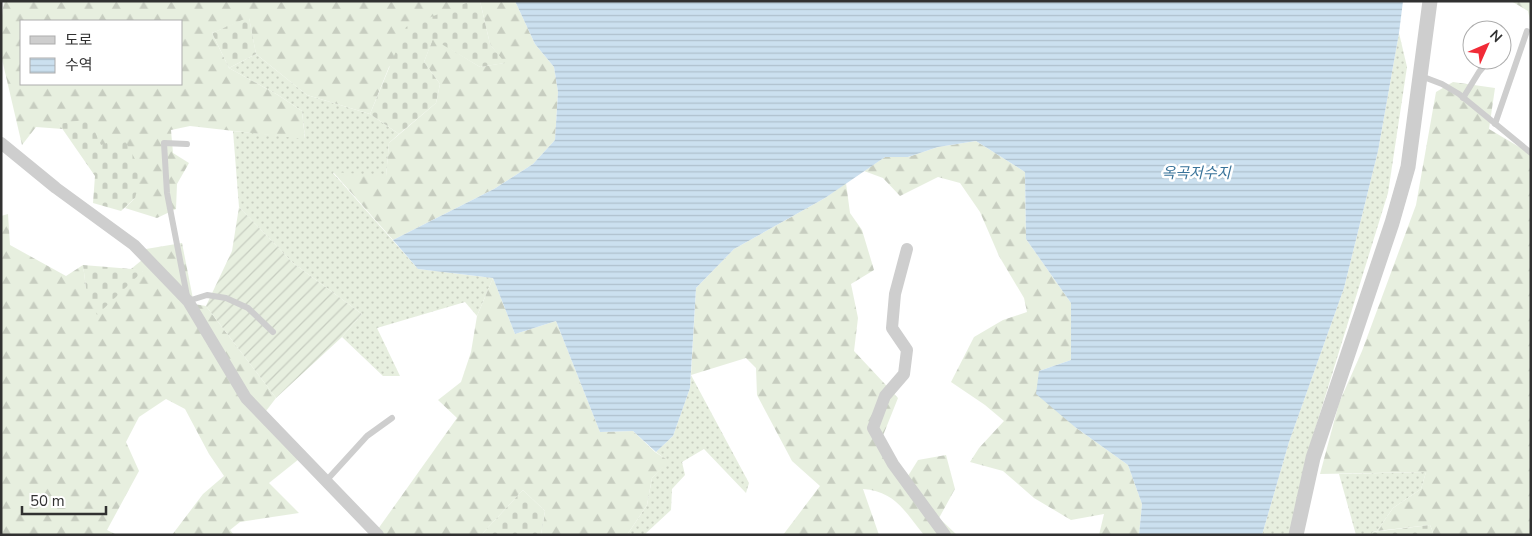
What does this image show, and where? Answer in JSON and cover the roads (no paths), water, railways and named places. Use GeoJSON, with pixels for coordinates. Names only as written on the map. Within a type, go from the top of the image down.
{"type":"FeatureCollection","features":[{"type":"Feature","properties":{"kind":"street"},"geometry":{"type":"LineString","coordinates":[[1296,535],[1313,458],[1392,223],[1408,167],[1430,1]]}},
{"type":"Feature","properties":{"kind":"street"},"geometry":{"type":"LineString","coordinates":[[1,144],[134,246],[188,302],[246,398],[378,535]]}},
{"type":"Feature","properties":{"kind":"street"},"geometry":{"type":"LineString","coordinates":[[907,249],[894,294],[892,328],[907,350],[904,374],[885,396],[873,428],[893,464],[945,535]]}},
{"type":"Feature","properties":{"kind":"lane"},"geometry":{"type":"LineString","coordinates":[[1495,124],[1527,31]]}},
{"type":"Feature","properties":{"kind":"lane"},"geometry":{"type":"LineString","coordinates":[[1463,98],[1482,70]]}},
{"type":"Feature","properties":{"kind":"lane"},"geometry":{"type":"LineString","coordinates":[[1420,76],[1442,84],[1463,98],[1531,153]]}},
{"type":"Feature","properties":{"kind":"lane"},"geometry":{"type":"LineString","coordinates":[[187,144],[164,143],[167,193],[188,302],[207,295],[226,298],[248,308],[273,332]]}},
{"type":"Feature","properties":{"kind":"lane"},"geometry":{"type":"LineString","coordinates":[[326,481],[367,436],[392,418]]}},
{"type":"Feature","properties":{"kind":"water","name":"옥곡저수지"},"geometry":{"type":"Polygon","coordinates":[[[515,1],[1403,1],[1378,151],[1344,288],[1289,442],[1262,535],[1139,535],[1142,504],[1128,465],[1075,427],[1036,394],[1039,371],[1071,360],[1071,303],[1026,239],[1025,172],[976,141],[938,147],[908,157],[885,157],[825,198],[734,249],[696,288],[690,388],[673,436],[656,452],[633,431],[600,432],[556,321],[515,334],[493,278],[418,269],[393,240],[494,189],[533,164],[555,140],[558,92],[554,67],[535,44],[515,1]]]}}]}
